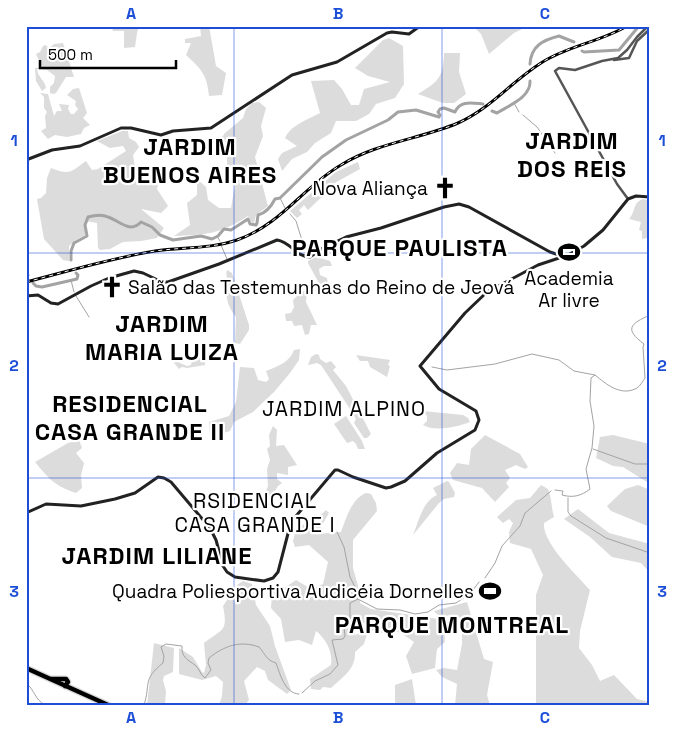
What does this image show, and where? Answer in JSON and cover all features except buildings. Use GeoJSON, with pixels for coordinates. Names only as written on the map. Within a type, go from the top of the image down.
{"type":"FeatureCollection","features":[{"type":"Feature","properties":{"kind":"main road"},"geometry":{"type":"LineString","coordinates":[[26,160],[54,149],[80,146],[121,128],[131,128],[161,135],[172,131],[210,128],[292,75],[337,62],[387,33],[409,34],[420,26]]}},
{"type":"Feature","properties":{"kind":"main road"},"geometry":{"type":"LineString","coordinates":[[26,513],[46,504],[81,506],[115,500],[134,493],[154,479],[164,478],[171,482],[210,528],[216,540],[223,566],[227,572],[235,577],[267,580],[273,578],[278,572],[291,522],[336,470],[386,488],[395,486],[405,481],[437,453],[478,426],[479,419],[476,411],[439,389],[421,367],[465,313],[487,292],[551,259],[577,250],[598,236],[628,199],[636,196],[650,197]]}},
{"type":"Feature","properties":{"kind":"main road"},"geometry":{"type":"LineString","coordinates":[[26,296],[38,295],[51,303],[58,304],[108,278],[134,271],[162,282],[168,282],[277,240],[293,247],[299,254],[310,257],[330,244],[346,237],[381,228],[451,204],[469,207],[550,252],[562,256]]}},
{"type":"Feature","properties":{"kind":"main road"},"geometry":{"type":"LineString","coordinates":[[550,252],[551,259]]}},
{"type":"Feature","properties":{"kind":"main road"},"geometry":{"type":"LineString","coordinates":[[26,668],[50,679],[65,679],[66,684],[79,692],[108,705]]}},
{"type":"Feature","properties":{"kind":"street"},"geometry":{"type":"LineString","coordinates":[[610,60],[618,58],[649,27]]}},
{"type":"Feature","properties":{"kind":"street"},"geometry":{"type":"LineString","coordinates":[[628,199],[617,184],[556,70],[575,70],[602,61],[625,59],[630,56],[637,41],[649,27]]}},
{"type":"Feature","properties":{"kind":"street"},"geometry":{"type":"LineString","coordinates":[[627,50],[632,52]]}},
{"type":"Feature","properties":{"kind":"street"},"geometry":{"type":"LineString","coordinates":[[625,59],[627,50]]}},
{"type":"Feature","properties":{"kind":"shaded area"},"geometry":{"type":"Polygon","coordinates":[[[111,26],[139,26],[135,47],[124,48],[124,31],[113,31],[111,26]]]}},
{"type":"Feature","properties":{"kind":"shaded area"},"geometry":{"type":"Polygon","coordinates":[[[200,26],[209,26],[216,66],[226,73],[222,95],[209,96],[205,77],[196,64],[186,55],[191,43],[185,43],[185,39],[201,36],[200,26]]]}},
{"type":"Feature","properties":{"kind":"shaded area"},"geometry":{"type":"Polygon","coordinates":[[[473,26],[528,26],[514,33],[489,54],[481,34],[473,26]]]}},
{"type":"Feature","properties":{"kind":"shaded area"},"geometry":{"type":"Polygon","coordinates":[[[389,38],[403,46],[404,84],[395,98],[376,104],[369,114],[356,121],[336,121],[331,133],[315,143],[307,152],[292,159],[282,171],[278,159],[282,153],[297,146],[285,138],[288,133],[300,123],[320,113],[311,81],[334,80],[342,89],[351,105],[359,105],[364,89],[390,82],[368,76],[355,68],[383,40],[389,38]]]}},
{"type":"Feature","properties":{"kind":"shaded area"},"geometry":{"type":"Polygon","coordinates":[[[63,43],[74,77],[66,77],[56,93],[53,94],[50,93],[50,87],[54,83],[55,76],[47,70],[37,69],[46,88],[42,91],[36,81],[35,68],[42,67],[36,54],[45,45],[50,48],[54,44],[63,43]]]}},
{"type":"Feature","properties":{"kind":"shaded area"},"geometry":{"type":"Polygon","coordinates":[[[444,53],[460,53],[459,72],[466,94],[454,103],[443,103],[418,94],[431,86],[441,74],[444,53]]]}},
{"type":"Feature","properties":{"kind":"shaded area"},"geometry":{"type":"Polygon","coordinates":[[[79,88],[87,113],[83,118],[90,125],[84,128],[81,134],[67,137],[55,135],[48,139],[41,131],[46,128],[45,116],[47,112],[44,108],[44,97],[40,93],[48,94],[54,116],[57,111],[62,111],[59,104],[69,105],[68,109],[71,114],[74,114],[78,109],[75,105],[76,101],[67,95],[73,89],[79,88]]]}},
{"type":"Feature","properties":{"kind":"shaded area"},"geometry":{"type":"Polygon","coordinates":[[[259,102],[266,108],[261,126],[263,136],[255,157],[268,206],[256,215],[254,223],[251,222],[248,216],[221,230],[195,235],[174,236],[190,225],[187,203],[197,195],[197,179],[206,187],[208,200],[219,208],[231,208],[235,185],[227,169],[227,157],[216,155],[214,148],[225,133],[243,118],[246,109],[252,103],[259,102]]]}},
{"type":"Feature","properties":{"kind":"shaded area"},"geometry":{"type":"Polygon","coordinates":[[[122,131],[128,131],[129,138],[136,142],[139,147],[133,155],[137,179],[150,175],[159,180],[157,189],[168,206],[161,213],[141,209],[164,228],[157,238],[123,242],[110,249],[100,250],[98,248],[97,223],[85,221],[85,235],[69,246],[69,261],[63,260],[44,239],[37,199],[46,193],[47,178],[51,168],[67,172],[86,161],[92,170],[98,169],[126,151],[123,146],[110,148],[97,141],[122,131]]]}},
{"type":"Feature","properties":{"kind":"shaded area"},"geometry":{"type":"Polygon","coordinates":[[[358,162],[360,169],[331,185],[332,187],[308,210],[304,205],[299,210],[302,214],[297,218],[290,211],[336,172],[358,162]]]}},
{"type":"Feature","properties":{"kind":"shaded area"},"geometry":{"type":"Polygon","coordinates":[[[643,199],[650,201],[648,214],[650,227],[647,231],[647,238],[642,239],[642,231],[639,230],[641,222],[629,219],[637,203],[643,199]]]}},
{"type":"Feature","properties":{"kind":"shaded area"},"geometry":{"type":"Polygon","coordinates":[[[316,257],[330,261],[332,266],[324,266],[319,269],[320,275],[327,278],[328,284],[321,287],[308,263],[308,261],[316,257]]]}},
{"type":"Feature","properties":{"kind":"shaded area"},"geometry":{"type":"Polygon","coordinates":[[[227,270],[232,273],[249,325],[249,330],[240,344],[235,343],[236,317],[230,308],[227,298],[227,270]]]}},
{"type":"Feature","properties":{"kind":"shaded area"},"geometry":{"type":"Polygon","coordinates":[[[302,291],[307,291],[306,302],[317,325],[311,325],[309,334],[305,335],[302,325],[294,326],[292,321],[286,321],[285,314],[291,313],[294,307],[293,300],[302,291]]]}},
{"type":"Feature","properties":{"kind":"shaded area"},"geometry":{"type":"Polygon","coordinates":[[[300,349],[299,360],[274,392],[253,412],[234,422],[230,431],[210,437],[209,422],[229,416],[236,402],[240,367],[254,368],[258,380],[266,382],[269,379],[266,371],[283,364],[294,350],[300,349]]]}},
{"type":"Feature","properties":{"kind":"shaded area"},"geometry":{"type":"Polygon","coordinates":[[[316,354],[326,363],[331,361],[336,367],[333,370],[346,386],[371,434],[367,438],[364,438],[354,423],[356,419],[321,365],[317,363],[308,365],[311,357],[316,354]]]}},
{"type":"Feature","properties":{"kind":"shaded area"},"geometry":{"type":"Polygon","coordinates":[[[356,355],[390,360],[387,377],[370,367],[368,361],[360,361],[356,355]]]}},
{"type":"Feature","properties":{"kind":"shaded area"},"geometry":{"type":"Polygon","coordinates":[[[201,356],[205,361],[205,365],[182,367],[179,369],[173,359],[177,358],[180,363],[187,366],[191,365],[192,360],[201,356]]]}},
{"type":"Feature","properties":{"kind":"shaded area"},"geometry":{"type":"Polygon","coordinates":[[[423,411],[463,415],[470,422],[446,428],[428,427],[423,425],[427,421],[427,416],[423,411]]]}},
{"type":"Feature","properties":{"kind":"shaded area"},"geometry":{"type":"Polygon","coordinates":[[[346,416],[365,449],[358,449],[353,441],[347,443],[334,424],[346,416]]]}},
{"type":"Feature","properties":{"kind":"shaded area"},"geometry":{"type":"Polygon","coordinates":[[[273,426],[277,430],[276,446],[284,445],[297,465],[288,467],[288,475],[277,473],[277,479],[282,483],[269,496],[266,491],[268,486],[267,469],[270,460],[267,449],[270,446],[269,435],[273,426]]]}},
{"type":"Feature","properties":{"kind":"shaded area"},"geometry":{"type":"Polygon","coordinates":[[[485,435],[520,454],[528,467],[525,469],[516,465],[505,470],[510,478],[506,483],[509,487],[495,502],[482,488],[453,480],[450,473],[457,463],[469,465],[471,449],[485,435]]]}},
{"type":"Feature","properties":{"kind":"shaded area"},"geometry":{"type":"Polygon","coordinates":[[[613,435],[650,444],[650,484],[623,467],[613,466],[596,458],[600,437],[613,435]]]}},
{"type":"Feature","properties":{"kind":"shaded area"},"geometry":{"type":"Polygon","coordinates":[[[79,440],[82,448],[76,453],[84,463],[81,476],[82,488],[76,493],[63,488],[53,481],[35,462],[68,443],[79,440]]]}},
{"type":"Feature","properties":{"kind":"shaded area"},"geometry":{"type":"Polygon","coordinates":[[[447,481],[455,493],[454,497],[444,499],[439,503],[413,535],[424,507],[437,495],[433,488],[447,481]]]}},
{"type":"Feature","properties":{"kind":"shaded area"},"geometry":{"type":"Polygon","coordinates":[[[541,485],[548,489],[554,517],[544,523],[549,540],[561,558],[590,590],[580,631],[579,648],[592,665],[600,681],[614,675],[637,699],[650,702],[650,705],[536,705],[536,595],[543,575],[531,549],[510,543],[509,532],[513,523],[509,519],[503,523],[497,517],[516,500],[530,498],[541,485]]]}},
{"type":"Feature","properties":{"kind":"shaded area"},"geometry":{"type":"Polygon","coordinates":[[[638,485],[650,490],[650,527],[611,511],[607,506],[625,489],[638,485]]]}},
{"type":"Feature","properties":{"kind":"shaded area"},"geometry":{"type":"Polygon","coordinates":[[[366,493],[371,494],[376,503],[377,511],[353,540],[353,568],[360,593],[360,603],[371,609],[438,619],[444,626],[445,642],[437,649],[435,668],[412,674],[406,656],[414,642],[396,631],[388,631],[376,635],[369,626],[358,620],[350,632],[356,635],[362,631],[367,634],[364,644],[355,652],[351,668],[331,688],[311,689],[310,679],[331,665],[331,655],[328,646],[316,631],[312,645],[299,640],[285,642],[281,619],[271,608],[272,593],[283,589],[296,580],[311,589],[323,584],[328,562],[309,545],[295,547],[293,541],[296,529],[299,529],[305,523],[310,525],[326,510],[329,513],[317,534],[341,532],[356,500],[366,493]]]}},
{"type":"Feature","properties":{"kind":"shaded area"},"geometry":{"type":"Polygon","coordinates":[[[578,509],[609,533],[650,544],[650,573],[641,563],[612,557],[590,537],[564,519],[578,509]]]}},
{"type":"Feature","properties":{"kind":"shaded area"},"geometry":{"type":"Polygon","coordinates":[[[243,581],[252,584],[256,605],[270,626],[291,690],[287,694],[268,680],[265,671],[257,667],[244,681],[249,700],[245,705],[219,705],[223,682],[216,676],[202,680],[179,674],[179,648],[193,657],[204,673],[206,665],[204,643],[223,629],[225,621],[223,606],[237,585],[243,581]]]}},
{"type":"Feature","properties":{"kind":"shaded area"},"geometry":{"type":"Polygon","coordinates":[[[467,602],[484,659],[493,662],[487,695],[490,705],[455,705],[457,684],[442,677],[436,670],[444,668],[457,670],[462,644],[462,618],[458,617],[456,621],[450,615],[440,617],[434,611],[467,602]]]}},
{"type":"Feature","properties":{"kind":"shaded area"},"geometry":{"type":"Polygon","coordinates":[[[154,643],[174,648],[173,672],[164,676],[163,680],[166,691],[165,705],[147,705],[154,643]]]}},
{"type":"Feature","properties":{"kind":"shaded area"},"geometry":{"type":"Polygon","coordinates":[[[412,679],[416,705],[395,705],[395,685],[412,679]]]}},
{"type":"Feature","properties":{"kind":"waterway"},"geometry":{"type":"LineString","coordinates":[[582,51],[619,50],[639,26]]}},
{"type":"Feature","properties":{"kind":"waterway"},"geometry":{"type":"LineString","coordinates":[[530,64],[535,48],[543,42],[559,36],[574,42]]}},
{"type":"Feature","properties":{"kind":"waterway"},"geometry":{"type":"LineString","coordinates":[[492,111],[497,113],[519,100],[527,92],[530,81]]}},
{"type":"Feature","properties":{"kind":"waterway"},"geometry":{"type":"LineString","coordinates":[[514,103],[519,112]]}},
{"type":"Feature","properties":{"kind":"waterway"},"geometry":{"type":"LineString","coordinates":[[71,260],[71,251],[74,243],[87,236],[85,225],[88,217],[103,215],[129,227],[133,227],[141,222],[152,227],[160,235],[173,240],[201,236],[212,239],[218,236],[224,229],[231,230],[248,219],[250,224],[256,225],[258,215],[268,209],[275,199],[280,198],[322,157],[346,140],[388,120],[398,112],[416,110],[439,117],[438,112],[440,109],[444,108],[455,112],[463,104],[483,104]]}},
{"type":"Feature","properties":{"kind":"waterway"},"geometry":{"type":"LineString","coordinates":[[523,115],[537,127],[555,153]]}},
{"type":"Feature","properties":{"kind":"waterway"},"geometry":{"type":"LineString","coordinates":[[280,198],[285,208]]}},
{"type":"Feature","properties":{"kind":"waterway"},"geometry":{"type":"LineString","coordinates":[[290,214],[296,221],[305,250]]}},
{"type":"Feature","properties":{"kind":"waterway"},"geometry":{"type":"LineString","coordinates":[[217,236],[220,241]]}},
{"type":"Feature","properties":{"kind":"waterway"},"geometry":{"type":"LineString","coordinates":[[221,245],[227,259]]}},
{"type":"Feature","properties":{"kind":"waterway"},"geometry":{"type":"LineString","coordinates":[[33,283],[36,286],[42,287],[77,279],[78,275],[76,273]]}},
{"type":"Feature","properties":{"kind":"waterway"},"geometry":{"type":"LineString","coordinates":[[71,280],[74,292]]}},
{"type":"Feature","properties":{"kind":"waterway"},"geometry":{"type":"LineString","coordinates":[[76,296],[89,317]]}},
{"type":"Feature","properties":{"kind":"waterway"},"geometry":{"type":"LineString","coordinates":[[555,490],[563,491],[562,495],[573,496],[580,495],[590,489],[586,469],[592,448],[594,426],[590,401],[591,378],[595,375],[614,388],[625,391],[639,386],[645,378],[644,344],[634,334],[632,327],[638,321],[650,315]]}},
{"type":"Feature","properties":{"kind":"waterway"},"geometry":{"type":"LineString","coordinates":[[432,367],[447,370],[495,364],[532,354],[559,360],[574,371],[595,375]]}},
{"type":"Feature","properties":{"kind":"waterway"},"geometry":{"type":"LineString","coordinates":[[593,449],[635,464],[650,464]]}},
{"type":"Feature","properties":{"kind":"waterway"},"geometry":{"type":"LineString","coordinates":[[485,578],[495,563],[502,546],[520,526],[525,513],[551,491]]}},
{"type":"Feature","properties":{"kind":"waterway"},"geometry":{"type":"LineString","coordinates":[[568,498],[568,512],[571,516],[606,538],[650,553]]}},
{"type":"Feature","properties":{"kind":"waterway"},"geometry":{"type":"LineString","coordinates":[[337,532],[344,547],[350,577],[358,593],[357,599]]}},
{"type":"Feature","properties":{"kind":"waterway"},"geometry":{"type":"LineString","coordinates":[[302,693],[315,681],[330,674],[338,665],[332,640],[343,639],[345,636],[344,627],[350,619],[350,603],[358,599],[377,609],[400,610],[415,614],[428,612],[439,605],[456,603],[465,597],[473,595],[473,590],[479,582]]}},
{"type":"Feature","properties":{"kind":"waterway"},"geometry":{"type":"LineString","coordinates":[[144,705],[148,682],[152,674],[163,663],[164,656],[161,647],[166,644],[182,646],[184,656],[197,667],[205,678],[211,670],[208,663],[209,658],[220,650],[239,644],[259,647],[268,659],[276,663],[281,678],[290,691],[299,694]]}},
{"type":"Feature","properties":{"kind":"waterway"},"geometry":{"type":"LineString","coordinates":[[26,683],[45,705]]}},
{"type":"Feature","properties":{"kind":"railway"},"geometry":{"type":"LineString","coordinates":[[26,282],[139,254],[217,245],[237,240],[267,225],[327,174],[341,165],[369,151],[458,123],[490,103],[530,70],[551,57],[627,26]]}},
{"type":"Feature","properties":{"kind":"place","name":"Nova Aliança"},"geometry":{"type":"Point","coordinates":[445,188]}},
{"type":"Feature","properties":{"kind":"place","name":"Academia Ar livre"},"geometry":{"type":"Point","coordinates":[569,252]}},
{"type":"Feature","properties":{"kind":"place","name":"Salão das Testemunhas do Reino de Jeová"},"geometry":{"type":"Point","coordinates":[112,287]}},
{"type":"Feature","properties":{"kind":"place","name":"Quadra Poliesportiva Audicéia Dornelles"},"geometry":{"type":"Point","coordinates":[490,591]}},
{"type":"Feature","properties":{"kind":"district","name":"JARDIM DOS REIS"},"geometry":{"type":"Point","coordinates":[572,155]}},
{"type":"Feature","properties":{"kind":"district","name":"JARDIM BUENOS AIRES"},"geometry":{"type":"Point","coordinates":[190,161]}},
{"type":"Feature","properties":{"kind":"district","name":"PARQUE PAULISTA"},"geometry":{"type":"Point","coordinates":[400,248]}},
{"type":"Feature","properties":{"kind":"district","name":"JARDIM MARIA LUIZA"},"geometry":{"type":"Point","coordinates":[162,338]}},
{"type":"Feature","properties":{"kind":"district","name":"JARDIM ALPINO"},"geometry":{"type":"Point","coordinates":[344,409]}},
{"type":"Feature","properties":{"kind":"district","name":"RESIDENCIAL CASA GRANDE II"},"geometry":{"type":"Point","coordinates":[130,418]}},
{"type":"Feature","properties":{"kind":"district","name":"RSIDENCIAL CASA GRANDE I"},"geometry":{"type":"Point","coordinates":[255,513]}},
{"type":"Feature","properties":{"kind":"district","name":"JARDIM LILIANE"},"geometry":{"type":"Point","coordinates":[157,556]}},
{"type":"Feature","properties":{"kind":"district","name":"PARQUE MONTREAL"},"geometry":{"type":"Point","coordinates":[452,625]}}]}
